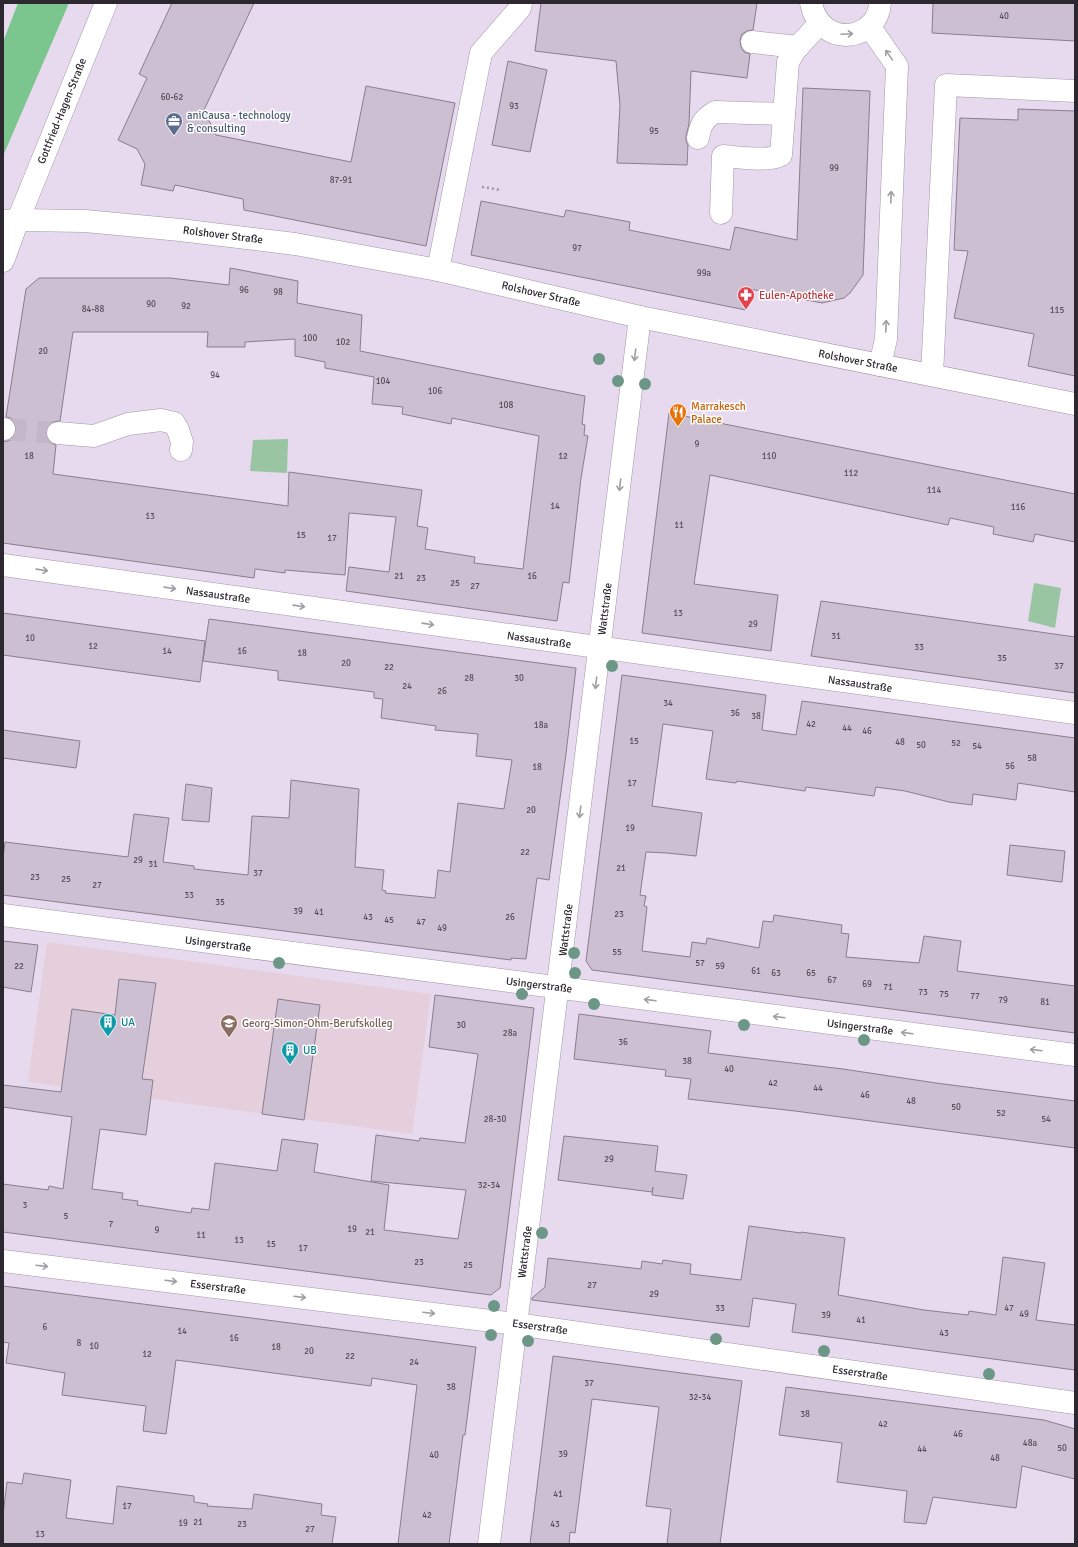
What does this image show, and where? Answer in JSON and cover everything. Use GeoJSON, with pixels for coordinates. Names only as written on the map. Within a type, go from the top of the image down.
{"type":"FeatureCollection","features":[{"type":"Feature","properties":{"kind":"street","name":"Gottfried-Hagen-Straße"},"geometry":{"type":"LineString","coordinates":[[3,261],[10,220],[106,3]]}},
{"type":"Feature","properties":{"kind":"street"},"geometry":{"type":"LineString","coordinates":[[438,270],[481,54],[520,8],[521,3]]}},
{"type":"Feature","properties":{"kind":"street"},"geometry":{"type":"LineString","coordinates":[[811,3],[814,14],[820,24],[838,35],[849,35],[860,32],[869,26],[875,18],[880,3]]}},
{"type":"Feature","properties":{"kind":"street"},"geometry":{"type":"LineString","coordinates":[[721,214],[723,156],[777,158],[781,155],[788,62],[798,47],[820,24]]}},
{"type":"Feature","properties":{"kind":"street"},"geometry":{"type":"LineString","coordinates":[[869,26],[896,66],[886,339],[880,365]]}},
{"type":"Feature","properties":{"kind":"street"},"geometry":{"type":"LineString","coordinates":[[752,42],[798,47]]}},
{"type":"Feature","properties":{"kind":"street"},"geometry":{"type":"LineString","coordinates":[[932,375],[946,85],[1075,92]]}},
{"type":"Feature","properties":{"kind":"street"},"geometry":{"type":"LineString","coordinates":[[698,138],[701,124],[707,117],[715,112],[784,114]]}},
{"type":"Feature","properties":{"kind":"street","name":"Rolshover Straße"},"geometry":{"type":"LineString","coordinates":[[10,220],[85,221],[246,237],[295,244],[438,270],[640,317],[1075,404]]}},
{"type":"Feature","properties":{"kind":"street","name":"Wattstraße"},"geometry":{"type":"LineString","coordinates":[[489,1544],[559,988],[640,317]]}},
{"type":"Feature","properties":{"kind":"street"},"geometry":{"type":"LineString","coordinates":[[58,433],[94,436],[128,424],[161,420],[174,423],[182,442],[181,450]]}},
{"type":"Feature","properties":{"kind":"street","name":"Nassaustraße"},"geometry":{"type":"LineString","coordinates":[[3,565],[1075,713]]}},
{"type":"Feature","properties":{"kind":"street","name":"Usingerstraße"},"geometry":{"type":"LineString","coordinates":[[3,916],[1075,1055]]}},
{"type":"Feature","properties":{"kind":"street","name":"Esserstraße"},"geometry":{"type":"LineString","coordinates":[[3,1261],[516,1324],[1075,1403]]}},
{"type":"Feature","properties":{"kind":"shaded area","name":"Georg-Simon-Ohm-Berufskolleg"},"geometry":{"type":"Polygon","coordinates":[[[47,942],[431,994],[412,1134],[28,1082],[47,942]]]}},
{"type":"Feature","properties":{"kind":"green space"},"geometry":{"type":"Polygon","coordinates":[[[18,3],[69,3],[3,156],[3,42],[18,3]]]}},
{"type":"Feature","properties":{"kind":"green space"},"geometry":{"type":"Polygon","coordinates":[[[288,439],[287,473],[250,471],[253,440],[288,439]]]}},
{"type":"Feature","properties":{"kind":"green space"},"geometry":{"type":"Polygon","coordinates":[[[1034,583],[1061,588],[1055,628],[1028,621],[1034,583]]]}},
{"type":"Feature","properties":{"kind":"building"},"geometry":{"type":"Polygon","coordinates":[[[172,3],[254,3],[204,110],[216,135],[351,162],[366,86],[455,103],[426,246],[244,210],[243,199],[175,185],[173,191],[141,185],[145,164],[137,149],[118,140],[147,78],[139,74],[172,3]]]}},
{"type":"Feature","properties":{"kind":"building"},"geometry":{"type":"Polygon","coordinates":[[[541,3],[757,3],[753,30],[742,34],[740,40],[741,47],[744,52],[750,54],[747,78],[691,71],[689,124],[686,136],[688,145],[687,165],[617,163],[620,105],[616,61],[535,51],[541,3]]]}},
{"type":"Feature","properties":{"kind":"building"},"geometry":{"type":"Polygon","coordinates":[[[933,3],[1075,3],[1075,41],[932,33],[933,3]]]}},
{"type":"Feature","properties":{"kind":"building"},"geometry":{"type":"Polygon","coordinates":[[[508,61],[547,70],[530,152],[492,145],[508,61]]]}},
{"type":"Feature","properties":{"kind":"building"},"geometry":{"type":"Polygon","coordinates":[[[803,88],[870,91],[863,275],[850,293],[844,298],[822,303],[750,289],[746,310],[471,255],[481,201],[564,217],[566,210],[630,222],[629,230],[730,250],[735,227],[797,240],[803,88]]]}},
{"type":"Feature","properties":{"kind":"building"},"geometry":{"type":"Polygon","coordinates":[[[1018,109],[1075,111],[1075,376],[1028,366],[1034,334],[954,318],[968,251],[954,250],[960,118],[1018,120],[1018,109]]]}},
{"type":"Feature","properties":{"kind":"building"},"geometry":{"type":"Polygon","coordinates":[[[230,268],[298,281],[297,303],[362,315],[360,351],[585,396],[582,424],[585,425],[584,435],[588,436],[581,478],[569,583],[563,582],[557,621],[346,591],[349,567],[389,572],[396,517],[349,513],[345,575],[285,570],[285,573],[255,569],[254,578],[3,543],[3,442],[11,440],[15,435],[16,429],[15,422],[11,418],[6,417],[26,289],[39,278],[170,278],[229,285],[230,268]],[[73,332],[60,421],[52,422],[48,426],[46,432],[47,439],[56,445],[53,474],[288,506],[289,472],[422,490],[417,526],[428,528],[425,549],[475,557],[474,563],[523,569],[539,436],[452,418],[451,424],[402,414],[403,407],[372,404],[374,377],[325,368],[325,362],[295,356],[295,339],[245,342],[245,347],[207,347],[208,332],[73,332]]]}},
{"type":"Feature","properties":{"kind":"building"},"geometry":{"type":"Polygon","coordinates":[[[669,413],[1075,494],[1075,542],[1035,534],[1033,542],[993,534],[994,527],[950,518],[948,525],[710,475],[694,584],[778,595],[771,651],[642,633],[669,413]]]}},
{"type":"Feature","properties":{"kind":"building"},"geometry":{"type":"Polygon","coordinates":[[[821,601],[1075,637],[1075,693],[811,656],[821,601]]]}},
{"type":"Feature","properties":{"kind":"building"},"geometry":{"type":"Polygon","coordinates":[[[3,613],[205,641],[200,682],[3,655],[3,613]]]}},
{"type":"Feature","properties":{"kind":"building"},"geometry":{"type":"Polygon","coordinates":[[[209,619],[576,668],[549,880],[537,878],[526,959],[511,958],[511,960],[3,895],[3,858],[5,842],[128,857],[134,814],[169,818],[163,862],[194,866],[194,869],[248,875],[252,816],[289,818],[291,780],[359,789],[355,867],[384,870],[382,890],[386,891],[385,893],[435,898],[438,870],[450,872],[458,803],[504,809],[512,760],[476,756],[478,734],[435,730],[436,726],[381,718],[383,699],[374,698],[374,692],[278,680],[278,671],[203,661],[209,619]]]}},
{"type":"Feature","properties":{"kind":"building"},"geometry":{"type":"Polygon","coordinates":[[[622,675],[766,695],[762,730],[796,735],[802,701],[1075,738],[1075,792],[1018,783],[1016,800],[973,794],[972,805],[949,802],[905,791],[876,787],[874,796],[806,787],[805,791],[737,781],[736,783],[706,779],[713,731],[663,724],[652,806],[702,813],[696,856],[646,852],[640,895],[646,896],[644,906],[647,907],[642,951],[690,957],[692,942],[706,944],[707,938],[759,948],[763,921],[773,922],[774,915],[842,925],[841,933],[849,934],[846,957],[919,963],[924,936],[961,941],[957,971],[1075,986],[1075,1033],[592,970],[586,961],[622,675]]]}},
{"type":"Feature","properties":{"kind":"building"},"geometry":{"type":"Polygon","coordinates":[[[3,730],[80,741],[76,768],[3,758],[3,730]]]}},
{"type":"Feature","properties":{"kind":"building"},"geometry":{"type":"Polygon","coordinates":[[[186,784],[212,788],[209,822],[182,820],[186,784]]]}},
{"type":"Feature","properties":{"kind":"building"},"geometry":{"type":"Polygon","coordinates":[[[1010,845],[1065,851],[1062,882],[1007,875],[1010,845]]]}},
{"type":"Feature","properties":{"kind":"building"},"geometry":{"type":"Polygon","coordinates":[[[3,941],[38,945],[31,992],[3,987],[3,941]]]}},
{"type":"Feature","properties":{"kind":"building"},"geometry":{"type":"Polygon","coordinates":[[[119,979],[156,983],[142,1079],[153,1080],[146,1135],[100,1129],[92,1189],[123,1193],[122,1199],[138,1201],[137,1205],[191,1213],[192,1208],[209,1210],[215,1163],[277,1171],[282,1139],[318,1144],[314,1172],[389,1185],[384,1230],[458,1239],[466,1190],[371,1181],[376,1135],[419,1141],[420,1138],[465,1143],[478,1054],[429,1047],[435,995],[534,1008],[500,1288],[491,1295],[3,1232],[3,1184],[48,1190],[49,1186],[63,1189],[72,1117],[3,1107],[3,1085],[61,1092],[72,1009],[115,1015],[119,979]]]}},
{"type":"Feature","properties":{"kind":"building","name":"UB"},"geometry":{"type":"Polygon","coordinates":[[[278,999],[320,1005],[304,1120],[262,1114],[278,999]]]}},
{"type":"Feature","properties":{"kind":"building"},"geometry":{"type":"Polygon","coordinates":[[[579,1014],[711,1031],[708,1053],[843,1069],[1075,1101],[1075,1148],[795,1111],[688,1099],[691,1079],[665,1076],[666,1070],[574,1059],[579,1014]]]}},
{"type":"Feature","properties":{"kind":"building"},"geometry":{"type":"Polygon","coordinates":[[[564,1136],[658,1146],[655,1171],[687,1175],[683,1199],[652,1195],[653,1187],[652,1192],[558,1180],[564,1136]]]}},
{"type":"Feature","properties":{"kind":"building"},"geometry":{"type":"Polygon","coordinates":[[[749,1226],[845,1238],[838,1295],[924,1310],[968,1315],[969,1311],[996,1315],[1003,1257],[1045,1263],[1036,1320],[1075,1325],[1075,1370],[792,1332],[796,1304],[753,1298],[749,1327],[532,1300],[532,1298],[545,1287],[548,1258],[641,1269],[642,1261],[662,1264],[663,1260],[691,1264],[690,1274],[741,1280],[749,1226]]]}},
{"type":"Feature","properties":{"kind":"building"},"geometry":{"type":"Polygon","coordinates":[[[3,1286],[476,1347],[449,1544],[398,1544],[417,1385],[372,1378],[371,1386],[176,1360],[166,1434],[143,1431],[146,1406],[62,1395],[65,1373],[6,1363],[9,1343],[3,1342],[3,1286]]]}},
{"type":"Feature","properties":{"kind":"building"},"geometry":{"type":"Polygon","coordinates":[[[553,1356],[742,1381],[720,1544],[667,1544],[671,1509],[646,1506],[659,1407],[592,1399],[575,1533],[570,1532],[569,1544],[530,1544],[553,1356]]]}},
{"type":"Feature","properties":{"kind":"building"},"geometry":{"type":"Polygon","coordinates":[[[786,1387],[1044,1420],[1075,1429],[1075,1479],[1022,1466],[1016,1508],[933,1497],[926,1524],[904,1522],[907,1491],[837,1482],[842,1443],[779,1435],[786,1387]]]}},
{"type":"Feature","properties":{"kind":"building"},"geometry":{"type":"Polygon","coordinates":[[[24,1473],[71,1480],[66,1518],[113,1524],[117,1486],[194,1496],[194,1502],[208,1504],[207,1506],[252,1509],[254,1494],[322,1504],[321,1515],[336,1517],[332,1544],[3,1544],[3,1515],[7,1482],[22,1484],[24,1473]]]}},
{"type":"Feature","properties":{"kind":"tunnel"},"geometry":{"type":"LineString","coordinates":[[4,429],[58,433]]}},
{"type":"Feature","properties":{"kind":"place","name":"aniCausa - technology & consulting"},"geometry":{"type":"Point","coordinates":[174,136]}},
{"type":"Feature","properties":{"kind":"place","name":"Eulen-Apotheke"},"geometry":{"type":"Point","coordinates":[746,310]}},
{"type":"Feature","properties":{"kind":"place","name":"Marrakesch Palace"},"geometry":{"type":"Point","coordinates":[678,427]}},
{"type":"Feature","properties":{"kind":"place","name":"UA"},"geometry":{"type":"Point","coordinates":[108,1037]}},
{"type":"Feature","properties":{"kind":"place","name":"Georg-Simon-Ohm-Berufskolleg"},"geometry":{"type":"Point","coordinates":[229,1038]}},
{"type":"Feature","properties":{"kind":"place","name":"UB"},"geometry":{"type":"Point","coordinates":[290,1065]}}]}
